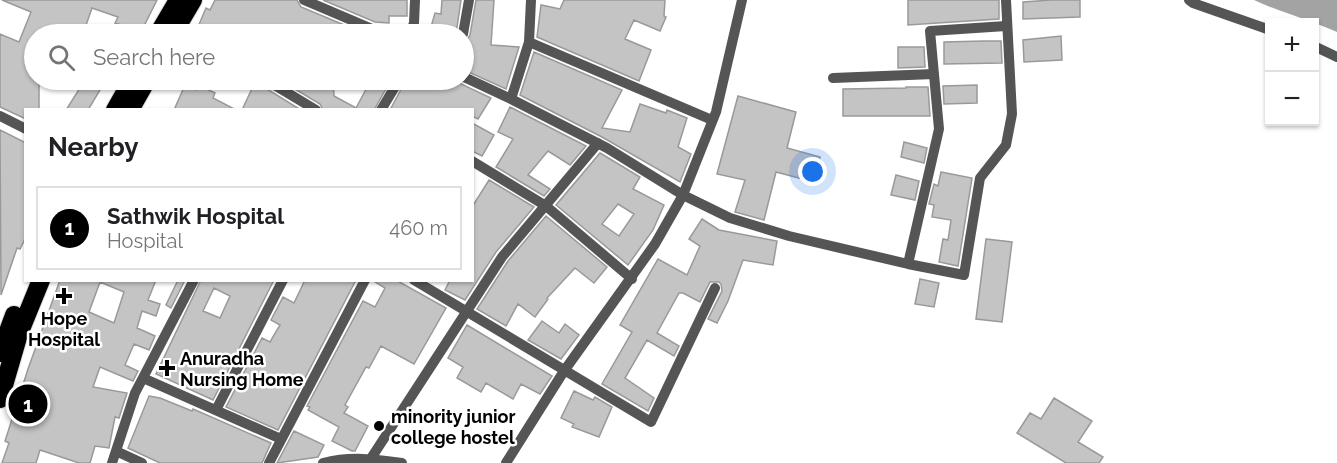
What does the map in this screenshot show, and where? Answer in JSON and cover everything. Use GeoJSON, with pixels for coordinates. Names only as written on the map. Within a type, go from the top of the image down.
{"type":"FeatureCollection","features":[{"type":"Feature","properties":{"kind":"highway"},"geometry":{"type":"LineString","coordinates":[[164,24],[178,0]]}},
{"type":"Feature","properties":{"kind":"highway"},"geometry":{"type":"LineString","coordinates":[[180,24],[193,0]]}},
{"type":"Feature","properties":{"kind":"highway"},"geometry":{"type":"LineString","coordinates":[[116,108],[126,90]]}},
{"type":"Feature","properties":{"kind":"highway"},"geometry":{"type":"LineString","coordinates":[[131,108],[141,90]]}},
{"type":"Feature","properties":{"kind":"highway"},"geometry":{"type":"LineString","coordinates":[[0,353],[27,282]]}},
{"type":"Feature","properties":{"kind":"highway"},"geometry":{"type":"LineString","coordinates":[[0,399],[19,334],[40,282]]}},
{"type":"Feature","properties":{"kind":"street"},"geometry":{"type":"LineString","coordinates":[[304,0],[361,24]]}},
{"type":"Feature","properties":{"kind":"street"},"geometry":{"type":"LineString","coordinates":[[333,12],[335,0]]}},
{"type":"Feature","properties":{"kind":"street"},"geometry":{"type":"LineString","coordinates":[[414,24],[415,0]]}},
{"type":"Feature","properties":{"kind":"street"},"geometry":{"type":"LineString","coordinates":[[466,24],[469,0]]}},
{"type":"Feature","properties":{"kind":"street"},"geometry":{"type":"LineString","coordinates":[[511,99],[529,42],[531,0]]}},
{"type":"Feature","properties":{"kind":"street"},"geometry":{"type":"LineString","coordinates":[[506,463],[564,371],[632,279],[668,224],[683,195],[720,99],[742,0]]}},
{"type":"Feature","properties":{"kind":"street"},"geometry":{"type":"LineString","coordinates":[[474,81],[597,143],[683,195],[730,218],[789,236],[964,275],[980,178],[1006,145],[1012,114],[1006,0]]}},
{"type":"Feature","properties":{"kind":"street"},"geometry":{"type":"LineString","coordinates":[[1189,0],[1221,14],[1265,29]]}},
{"type":"Feature","properties":{"kind":"street"},"geometry":{"type":"LineString","coordinates":[[908,264],[939,129],[930,31],[1006,26]]}},
{"type":"Feature","properties":{"kind":"street"},"geometry":{"type":"LineString","coordinates":[[529,42],[712,120]]}},
{"type":"Feature","properties":{"kind":"street"},"geometry":{"type":"LineString","coordinates":[[1319,48],[1337,57]]}},
{"type":"Feature","properties":{"kind":"street"},"geometry":{"type":"LineString","coordinates":[[833,78],[934,74]]}},
{"type":"Feature","properties":{"kind":"street"},"geometry":{"type":"LineString","coordinates":[[283,90],[313,108]]}},
{"type":"Feature","properties":{"kind":"street"},"geometry":{"type":"LineString","coordinates":[[382,108],[393,90]]}},
{"type":"Feature","properties":{"kind":"street"},"geometry":{"type":"LineString","coordinates":[[0,116],[24,128]]}},
{"type":"Feature","properties":{"kind":"street"},"geometry":{"type":"LineString","coordinates":[[369,460],[502,257],[597,143]]}},
{"type":"Feature","properties":{"kind":"street"},"geometry":{"type":"LineString","coordinates":[[474,162],[546,206],[632,279]]}},
{"type":"Feature","properties":{"kind":"street"},"geometry":{"type":"LineString","coordinates":[[112,463],[135,393],[193,282]]}},
{"type":"Feature","properties":{"kind":"street"},"geometry":{"type":"LineString","coordinates":[[216,410],[282,282]]}},
{"type":"Feature","properties":{"kind":"street"},"geometry":{"type":"LineString","coordinates":[[269,463],[364,282]]}},
{"type":"Feature","properties":{"kind":"street"},"geometry":{"type":"LineString","coordinates":[[417,282],[651,422],[715,288]]}},
{"type":"Feature","properties":{"kind":"street"},"geometry":{"type":"LineString","coordinates":[[143,378],[281,439]]}},
{"type":"Feature","properties":{"kind":"street"},"geometry":{"type":"LineString","coordinates":[[116,452],[142,463]]}},
{"type":"Feature","properties":{"kind":"street"},"geometry":{"type":"LineString","coordinates":[[323,463],[340,458],[402,463]]}},
{"type":"Feature","properties":{"kind":"shaded area"},"geometry":{"type":"Polygon","coordinates":[[[1254,0],[1337,0],[1337,32],[1319,25],[1319,18],[1300,18],[1254,0]]]}},
{"type":"Feature","properties":{"kind":"building"},"geometry":{"type":"Polygon","coordinates":[[[2,0],[157,0],[145,24],[118,24],[115,23],[118,17],[92,8],[86,24],[26,24],[31,12],[2,0]]]}},
{"type":"Feature","properties":{"kind":"building"},"geometry":{"type":"Polygon","coordinates":[[[215,0],[297,0],[301,7],[342,24],[199,24],[206,8],[210,10],[215,0]]]}},
{"type":"Feature","properties":{"kind":"building"},"geometry":{"type":"Polygon","coordinates":[[[323,0],[407,0],[407,16],[389,16],[389,23],[375,22],[323,0]]]}},
{"type":"Feature","properties":{"kind":"building"},"geometry":{"type":"Polygon","coordinates":[[[442,0],[461,0],[457,24],[432,24],[435,13],[441,14],[442,0]]]}},
{"type":"Feature","properties":{"kind":"building"},"geometry":{"type":"Polygon","coordinates":[[[476,0],[494,0],[491,45],[519,47],[506,89],[474,75],[474,24],[472,24],[476,0]]]}},
{"type":"Feature","properties":{"kind":"building"},"geometry":{"type":"Polygon","coordinates":[[[564,0],[665,0],[664,16],[666,17],[660,31],[634,20],[625,39],[651,50],[639,81],[537,37],[541,5],[560,9],[564,0]]]}},
{"type":"Feature","properties":{"kind":"building"},"geometry":{"type":"Polygon","coordinates":[[[908,0],[999,0],[999,19],[908,25],[908,0]]]}},
{"type":"Feature","properties":{"kind":"building"},"geometry":{"type":"Polygon","coordinates":[[[1080,0],[1080,17],[1023,19],[1023,2],[1080,0]]]}},
{"type":"Feature","properties":{"kind":"building"},"geometry":{"type":"Polygon","coordinates":[[[24,30],[24,90],[39,90],[39,108],[24,108],[24,118],[0,107],[0,34],[19,42],[24,30]]]}},
{"type":"Feature","properties":{"kind":"building"},"geometry":{"type":"Polygon","coordinates":[[[1061,36],[1062,60],[1024,62],[1023,40],[1061,36]]]}},
{"type":"Feature","properties":{"kind":"building"},"geometry":{"type":"Polygon","coordinates":[[[1001,41],[1002,63],[944,64],[944,42],[1001,41]]]}},
{"type":"Feature","properties":{"kind":"building"},"geometry":{"type":"Polygon","coordinates":[[[898,47],[924,47],[925,67],[898,68],[898,47]]]}},
{"type":"Feature","properties":{"kind":"building"},"geometry":{"type":"Polygon","coordinates":[[[534,52],[622,90],[602,128],[630,132],[640,104],[666,113],[667,110],[687,118],[678,147],[691,154],[680,182],[602,137],[520,95],[534,52]]]}},
{"type":"Feature","properties":{"kind":"building"},"geometry":{"type":"Polygon","coordinates":[[[977,85],[977,103],[944,104],[943,86],[977,85]]]}},
{"type":"Feature","properties":{"kind":"building"},"geometry":{"type":"Polygon","coordinates":[[[928,87],[930,116],[843,116],[843,89],[928,87]]]}},
{"type":"Feature","properties":{"kind":"building"},"geometry":{"type":"Polygon","coordinates":[[[79,90],[100,90],[89,108],[67,108],[79,90]]]}},
{"type":"Feature","properties":{"kind":"building"},"geometry":{"type":"Polygon","coordinates":[[[183,90],[209,90],[215,93],[213,98],[232,108],[175,108],[183,90]]]}},
{"type":"Feature","properties":{"kind":"building"},"geometry":{"type":"Polygon","coordinates":[[[251,90],[268,90],[298,108],[243,108],[251,90]]]}},
{"type":"Feature","properties":{"kind":"building"},"geometry":{"type":"Polygon","coordinates":[[[297,90],[334,90],[334,96],[356,108],[322,108],[320,104],[297,90]]]}},
{"type":"Feature","properties":{"kind":"building"},"geometry":{"type":"Polygon","coordinates":[[[366,90],[385,90],[375,108],[356,108],[366,90]]]}},
{"type":"Feature","properties":{"kind":"building"},"geometry":{"type":"Polygon","coordinates":[[[401,90],[474,90],[491,98],[478,119],[474,117],[474,108],[391,108],[401,90]]]}},
{"type":"Feature","properties":{"kind":"building"},"geometry":{"type":"Polygon","coordinates":[[[738,96],[796,112],[787,148],[820,157],[814,182],[776,172],[764,220],[735,212],[745,180],[717,174],[738,96]]]}},
{"type":"Feature","properties":{"kind":"building"},"geometry":{"type":"Polygon","coordinates":[[[510,107],[586,146],[570,165],[548,151],[528,175],[550,189],[544,196],[496,167],[513,139],[498,132],[510,107]]]}},
{"type":"Feature","properties":{"kind":"building"},"geometry":{"type":"Polygon","coordinates":[[[474,124],[494,135],[482,156],[474,152],[474,124]]]}},
{"type":"Feature","properties":{"kind":"building"},"geometry":{"type":"Polygon","coordinates":[[[0,130],[24,142],[24,241],[20,249],[17,248],[1,295],[0,130]]]}},
{"type":"Feature","properties":{"kind":"building"},"geometry":{"type":"Polygon","coordinates":[[[904,142],[927,148],[924,163],[901,157],[904,142]]]}},
{"type":"Feature","properties":{"kind":"building"},"geometry":{"type":"Polygon","coordinates":[[[600,153],[640,177],[633,189],[664,205],[653,230],[628,265],[556,205],[600,153]],[[618,204],[602,224],[619,236],[634,214],[618,204]]]}},
{"type":"Feature","properties":{"kind":"building"},"geometry":{"type":"Polygon","coordinates":[[[941,172],[972,178],[958,266],[939,262],[943,239],[948,240],[951,220],[932,217],[934,205],[929,204],[934,184],[938,186],[941,172]]]}},
{"type":"Feature","properties":{"kind":"building"},"geometry":{"type":"Polygon","coordinates":[[[896,175],[919,181],[915,200],[891,195],[896,175]]]}},
{"type":"Feature","properties":{"kind":"building"},"geometry":{"type":"Polygon","coordinates":[[[489,180],[534,207],[496,252],[465,300],[445,290],[449,282],[474,282],[474,204],[489,180]]]}},
{"type":"Feature","properties":{"kind":"building"},"geometry":{"type":"Polygon","coordinates":[[[546,216],[607,267],[594,283],[575,268],[547,298],[535,317],[518,304],[506,326],[477,309],[508,261],[546,216]]]}},
{"type":"Feature","properties":{"kind":"building"},"geometry":{"type":"Polygon","coordinates":[[[702,219],[719,230],[777,241],[773,265],[743,260],[717,323],[708,319],[722,291],[719,282],[710,282],[700,302],[679,293],[657,333],[679,346],[674,356],[647,340],[625,378],[654,398],[648,411],[602,384],[632,332],[620,325],[658,259],[687,275],[700,246],[689,239],[702,219]]]}},
{"type":"Feature","properties":{"kind":"building"},"geometry":{"type":"Polygon","coordinates":[[[986,239],[1012,242],[1002,322],[976,319],[986,239]]]}},
{"type":"Feature","properties":{"kind":"building"},"geometry":{"type":"Polygon","coordinates":[[[920,279],[939,283],[934,307],[915,304],[920,279]]]}},
{"type":"Feature","properties":{"kind":"building"},"geometry":{"type":"Polygon","coordinates":[[[59,282],[100,282],[155,282],[148,300],[160,304],[156,316],[142,311],[137,328],[155,336],[149,350],[134,344],[125,365],[138,371],[133,381],[100,367],[93,387],[127,393],[119,418],[115,417],[109,448],[95,446],[90,463],[79,463],[40,450],[36,463],[2,463],[9,443],[5,441],[59,282]],[[100,282],[89,312],[114,323],[124,292],[100,282]]]}},
{"type":"Feature","properties":{"kind":"building"},"geometry":{"type":"Polygon","coordinates":[[[177,282],[184,282],[171,308],[166,305],[177,282]]]}},
{"type":"Feature","properties":{"kind":"building"},"geometry":{"type":"Polygon","coordinates":[[[200,282],[273,282],[213,400],[156,374],[200,282]],[[214,288],[203,311],[220,318],[230,296],[214,288]]]}},
{"type":"Feature","properties":{"kind":"building"},"geometry":{"type":"Polygon","coordinates":[[[304,282],[355,282],[278,430],[226,407],[262,338],[270,342],[280,325],[271,320],[283,297],[294,303],[304,282]]]}},
{"type":"Feature","properties":{"kind":"building"},"geometry":{"type":"Polygon","coordinates":[[[375,282],[400,282],[446,308],[414,364],[381,346],[369,368],[366,367],[345,405],[348,407],[344,413],[368,426],[355,451],[352,451],[332,441],[339,427],[308,410],[310,407],[307,406],[363,301],[375,307],[385,288],[375,282]]]}},
{"type":"Feature","properties":{"kind":"building"},"geometry":{"type":"Polygon","coordinates":[[[542,321],[559,333],[565,324],[579,335],[561,359],[528,340],[542,321]]]}},
{"type":"Feature","properties":{"kind":"building"},"geometry":{"type":"Polygon","coordinates":[[[467,325],[552,376],[540,394],[521,384],[513,399],[486,383],[481,392],[457,378],[463,367],[448,358],[467,325]]]}},
{"type":"Feature","properties":{"kind":"building"},"geometry":{"type":"Polygon","coordinates":[[[574,391],[593,400],[595,397],[612,407],[599,437],[572,427],[574,424],[561,418],[574,391]]]}},
{"type":"Feature","properties":{"kind":"building"},"geometry":{"type":"Polygon","coordinates":[[[149,396],[192,411],[193,409],[271,443],[262,463],[160,463],[128,448],[149,396]]]}},
{"type":"Feature","properties":{"kind":"building"},"geometry":{"type":"Polygon","coordinates":[[[1054,398],[1092,421],[1078,442],[1103,457],[1099,463],[1066,463],[1017,433],[1030,413],[1041,419],[1054,398]]]}},
{"type":"Feature","properties":{"kind":"building"},"geometry":{"type":"Polygon","coordinates":[[[294,431],[324,445],[318,457],[277,463],[294,431]]]}},
{"type":"Feature","properties":{"kind":"place","name":"Hope Hospital"},"geometry":{"type":"Point","coordinates":[64,296]}},
{"type":"Feature","properties":{"kind":"place","name":"Anuradha Nursing Home"},"geometry":{"type":"Point","coordinates":[167,368]}},
{"type":"Feature","properties":{"kind":"place","name":"Sathwik Hospital"},"geometry":{"type":"Point","coordinates":[28,404]}},
{"type":"Feature","properties":{"kind":"place","name":"minority junior college hostel"},"geometry":{"type":"Point","coordinates":[379,426]}}]}
